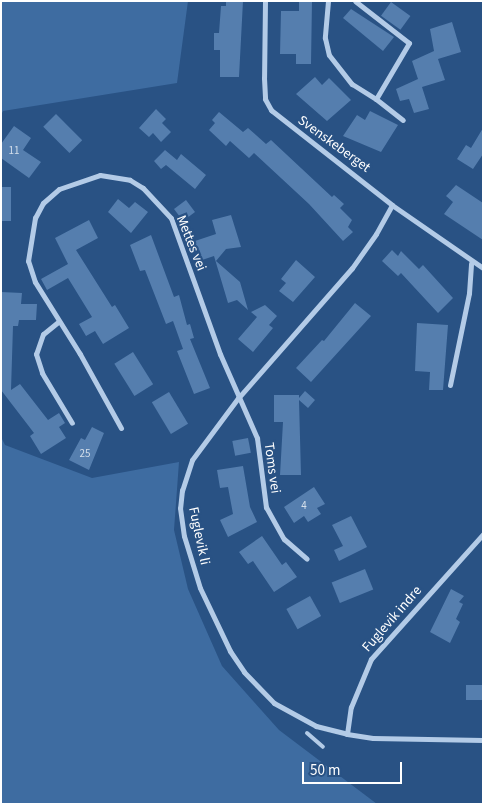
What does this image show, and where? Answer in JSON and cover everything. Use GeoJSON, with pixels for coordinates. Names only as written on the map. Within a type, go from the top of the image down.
{"type":"FeatureCollection","features":[{"type":"Feature","properties":{"kind":"street","name":"Svenskeberget"},"geometry":{"type":"LineString","coordinates":[[265,1],[265,99],[271,110],[392,205],[471,263],[483,268]]}},
{"type":"Feature","properties":{"kind":"street"},"geometry":{"type":"LineString","coordinates":[[328,1],[325,38],[329,55],[352,84],[403,120]]}},
{"type":"Feature","properties":{"kind":"street"},"geometry":{"type":"LineString","coordinates":[[355,1],[408,43],[376,100]]}},
{"type":"Feature","properties":{"kind":"street","name":"Mettes vei"},"geometry":{"type":"LineString","coordinates":[[121,428],[80,354],[34,282],[28,261],[34,218],[43,203],[59,189],[80,180],[100,175],[130,180],[143,188],[171,218],[238,398]]}},
{"type":"Feature","properties":{"kind":"street","name":"Fuglevik li"},"geometry":{"type":"LineString","coordinates":[[392,205],[376,234],[352,268],[238,398],[192,460],[182,490],[180,508],[184,536],[200,588],[230,651],[244,672],[274,703],[316,726],[347,734],[373,738],[483,740]]}},
{"type":"Feature","properties":{"kind":"street"},"geometry":{"type":"LineString","coordinates":[[450,385],[469,293],[471,263]]}},
{"type":"Feature","properties":{"kind":"street"},"geometry":{"type":"LineString","coordinates":[[58,322],[43,334],[36,354],[42,373],[72,423]]}},
{"type":"Feature","properties":{"kind":"street","name":"Toms vei"},"geometry":{"type":"LineString","coordinates":[[238,398],[257,438],[266,507],[284,539],[307,560]]}},
{"type":"Feature","properties":{"kind":"street","name":"Fuglevik indre"},"geometry":{"type":"LineString","coordinates":[[347,734],[351,708],[371,659],[483,534]]}},
{"type":"Feature","properties":{"kind":"lane"},"geometry":{"type":"LineString","coordinates":[[307,733],[324,747]]}},
{"type":"Feature","properties":{"kind":"shaded area"},"geometry":{"type":"Polygon","coordinates":[[[1,1],[188,1],[177,83],[3,111],[1,115],[1,1]]]}},
{"type":"Feature","properties":{"kind":"shaded area"},"geometry":{"type":"Polygon","coordinates":[[[1,437],[5,445],[92,478],[179,462],[174,530],[188,589],[222,666],[279,730],[377,804],[1,804],[1,437]]]}},
{"type":"Feature","properties":{"kind":"building"},"geometry":{"type":"Polygon","coordinates":[[[226,1],[243,1],[239,77],[220,77],[220,50],[214,50],[214,33],[219,33],[221,6],[226,6],[226,1]]]}},
{"type":"Feature","properties":{"kind":"building"},"geometry":{"type":"Polygon","coordinates":[[[299,1],[312,1],[311,64],[296,64],[296,54],[280,54],[281,11],[299,11],[299,1]]]}},
{"type":"Feature","properties":{"kind":"building"},"geometry":{"type":"Polygon","coordinates":[[[391,2],[410,16],[400,30],[381,16],[391,2]]]}},
{"type":"Feature","properties":{"kind":"building"},"geometry":{"type":"Polygon","coordinates":[[[351,9],[394,37],[383,51],[343,18],[351,9]]]}},
{"type":"Feature","properties":{"kind":"building"},"geometry":{"type":"Polygon","coordinates":[[[452,22],[461,52],[438,59],[445,80],[422,87],[429,109],[414,113],[409,99],[400,101],[396,89],[418,79],[412,61],[434,51],[430,29],[452,22]]]}},
{"type":"Feature","properties":{"kind":"building"},"geometry":{"type":"Polygon","coordinates":[[[315,77],[322,85],[329,78],[351,100],[327,121],[296,94],[315,77]]]}},
{"type":"Feature","properties":{"kind":"building"},"geometry":{"type":"Polygon","coordinates":[[[156,109],[166,119],[162,123],[171,132],[161,142],[153,133],[149,137],[139,128],[156,109]]]}},
{"type":"Feature","properties":{"kind":"building"},"geometry":{"type":"Polygon","coordinates":[[[370,111],[398,125],[381,152],[343,136],[357,115],[365,120],[370,111]]]}},
{"type":"Feature","properties":{"kind":"building"},"geometry":{"type":"Polygon","coordinates":[[[219,112],[243,132],[248,128],[266,144],[271,140],[332,197],[334,195],[344,204],[340,208],[352,220],[348,227],[353,232],[343,241],[309,204],[254,153],[249,158],[230,141],[226,146],[209,130],[215,123],[212,120],[219,112]]]}},
{"type":"Feature","properties":{"kind":"building"},"geometry":{"type":"Polygon","coordinates":[[[56,114],[82,140],[69,153],[43,127],[56,114]]]}},
{"type":"Feature","properties":{"kind":"building"},"geometry":{"type":"Polygon","coordinates":[[[14,126],[31,138],[23,150],[41,162],[29,178],[1,158],[1,144],[14,126]]]}},
{"type":"Feature","properties":{"kind":"building"},"geometry":{"type":"Polygon","coordinates":[[[483,128],[483,154],[473,169],[457,159],[466,145],[471,148],[483,128]]]}},
{"type":"Feature","properties":{"kind":"building"},"geometry":{"type":"Polygon","coordinates":[[[165,150],[177,160],[181,154],[206,175],[195,189],[166,165],[161,169],[154,161],[165,150]]]}},
{"type":"Feature","properties":{"kind":"building"},"geometry":{"type":"Polygon","coordinates":[[[456,185],[483,203],[483,240],[444,214],[453,202],[446,196],[456,185]]]}},
{"type":"Feature","properties":{"kind":"building"},"geometry":{"type":"Polygon","coordinates":[[[1,187],[11,187],[11,221],[1,221],[1,187]]]}},
{"type":"Feature","properties":{"kind":"building"},"geometry":{"type":"Polygon","coordinates":[[[118,199],[129,208],[135,202],[148,212],[131,233],[108,212],[118,199]]]}},
{"type":"Feature","properties":{"kind":"building"},"geometry":{"type":"Polygon","coordinates":[[[186,200],[195,212],[183,221],[174,209],[186,200]]]}},
{"type":"Feature","properties":{"kind":"building"},"geometry":{"type":"Polygon","coordinates":[[[231,215],[241,247],[226,249],[216,261],[240,282],[248,310],[237,300],[228,303],[214,256],[199,261],[192,242],[216,234],[212,220],[231,215]]]}},
{"type":"Feature","properties":{"kind":"building"},"geometry":{"type":"Polygon","coordinates":[[[89,220],[98,238],[76,250],[112,307],[115,305],[129,328],[103,344],[95,331],[86,336],[79,324],[92,317],[68,278],[47,290],[41,279],[68,264],[55,238],[89,220]]]}},
{"type":"Feature","properties":{"kind":"building"},"geometry":{"type":"Polygon","coordinates":[[[151,235],[174,297],[179,295],[187,325],[190,324],[194,338],[190,339],[210,388],[194,394],[177,351],[183,349],[173,321],[166,324],[145,270],[140,271],[130,245],[151,235]]]}},
{"type":"Feature","properties":{"kind":"building"},"geometry":{"type":"Polygon","coordinates":[[[392,250],[398,256],[401,251],[419,269],[423,265],[453,298],[438,313],[401,273],[398,276],[382,261],[392,250]]]}},
{"type":"Feature","properties":{"kind":"building"},"geometry":{"type":"Polygon","coordinates":[[[296,260],[315,277],[293,302],[279,291],[286,283],[281,279],[296,260]]]}},
{"type":"Feature","properties":{"kind":"building"},"geometry":{"type":"Polygon","coordinates":[[[1,292],[22,293],[21,304],[37,304],[36,320],[19,320],[18,326],[13,326],[11,390],[20,384],[48,420],[59,413],[65,423],[59,427],[66,438],[41,454],[30,436],[34,433],[1,390],[1,292]]]}},
{"type":"Feature","properties":{"kind":"building"},"geometry":{"type":"Polygon","coordinates":[[[355,303],[371,316],[311,382],[296,368],[322,340],[324,341],[355,303]]]}},
{"type":"Feature","properties":{"kind":"building"},"geometry":{"type":"Polygon","coordinates":[[[265,305],[277,316],[269,325],[273,328],[253,352],[238,339],[257,317],[251,312],[265,305]]]}},
{"type":"Feature","properties":{"kind":"building"},"geometry":{"type":"Polygon","coordinates":[[[417,323],[448,325],[443,390],[429,390],[430,372],[415,371],[417,323]]]}},
{"type":"Feature","properties":{"kind":"building"},"geometry":{"type":"Polygon","coordinates":[[[133,352],[153,384],[134,396],[114,364],[133,352]]]}},
{"type":"Feature","properties":{"kind":"building"},"geometry":{"type":"Polygon","coordinates":[[[305,391],[315,400],[308,408],[299,400],[301,475],[280,475],[283,422],[274,422],[274,395],[299,395],[299,398],[305,391]]]}},
{"type":"Feature","properties":{"kind":"building"},"geometry":{"type":"Polygon","coordinates":[[[169,392],[188,424],[171,434],[152,402],[169,392]]]}},
{"type":"Feature","properties":{"kind":"building"},"geometry":{"type":"Polygon","coordinates":[[[92,427],[104,433],[89,470],[69,460],[81,438],[85,440],[92,427]]]}},
{"type":"Feature","properties":{"kind":"building"},"geometry":{"type":"Polygon","coordinates":[[[248,438],[251,453],[235,456],[232,441],[248,438]]]}},
{"type":"Feature","properties":{"kind":"building"},"geometry":{"type":"Polygon","coordinates":[[[243,466],[250,507],[257,522],[228,537],[220,520],[233,514],[228,487],[220,488],[217,470],[243,466]]]}},
{"type":"Feature","properties":{"kind":"building"},"geometry":{"type":"Polygon","coordinates":[[[314,487],[325,504],[317,508],[321,514],[308,522],[304,516],[294,523],[284,507],[314,487]]]}},
{"type":"Feature","properties":{"kind":"building"},"geometry":{"type":"Polygon","coordinates":[[[351,516],[367,547],[339,561],[334,550],[343,546],[332,525],[351,516]]]}},
{"type":"Feature","properties":{"kind":"building"},"geometry":{"type":"Polygon","coordinates":[[[262,536],[282,565],[286,562],[297,577],[274,592],[253,561],[248,564],[239,552],[262,536]]]}},
{"type":"Feature","properties":{"kind":"building"},"geometry":{"type":"Polygon","coordinates":[[[365,569],[373,589],[340,603],[332,582],[365,569]]]}},
{"type":"Feature","properties":{"kind":"building"},"geometry":{"type":"Polygon","coordinates":[[[451,589],[464,596],[459,602],[463,604],[456,619],[460,622],[450,643],[430,632],[451,589]]]}},
{"type":"Feature","properties":{"kind":"building"},"geometry":{"type":"Polygon","coordinates":[[[310,596],[321,616],[298,629],[286,609],[310,596]]]}},
{"type":"Feature","properties":{"kind":"building"},"geometry":{"type":"Polygon","coordinates":[[[466,685],[483,685],[483,700],[466,700],[466,685]]]}}]}
